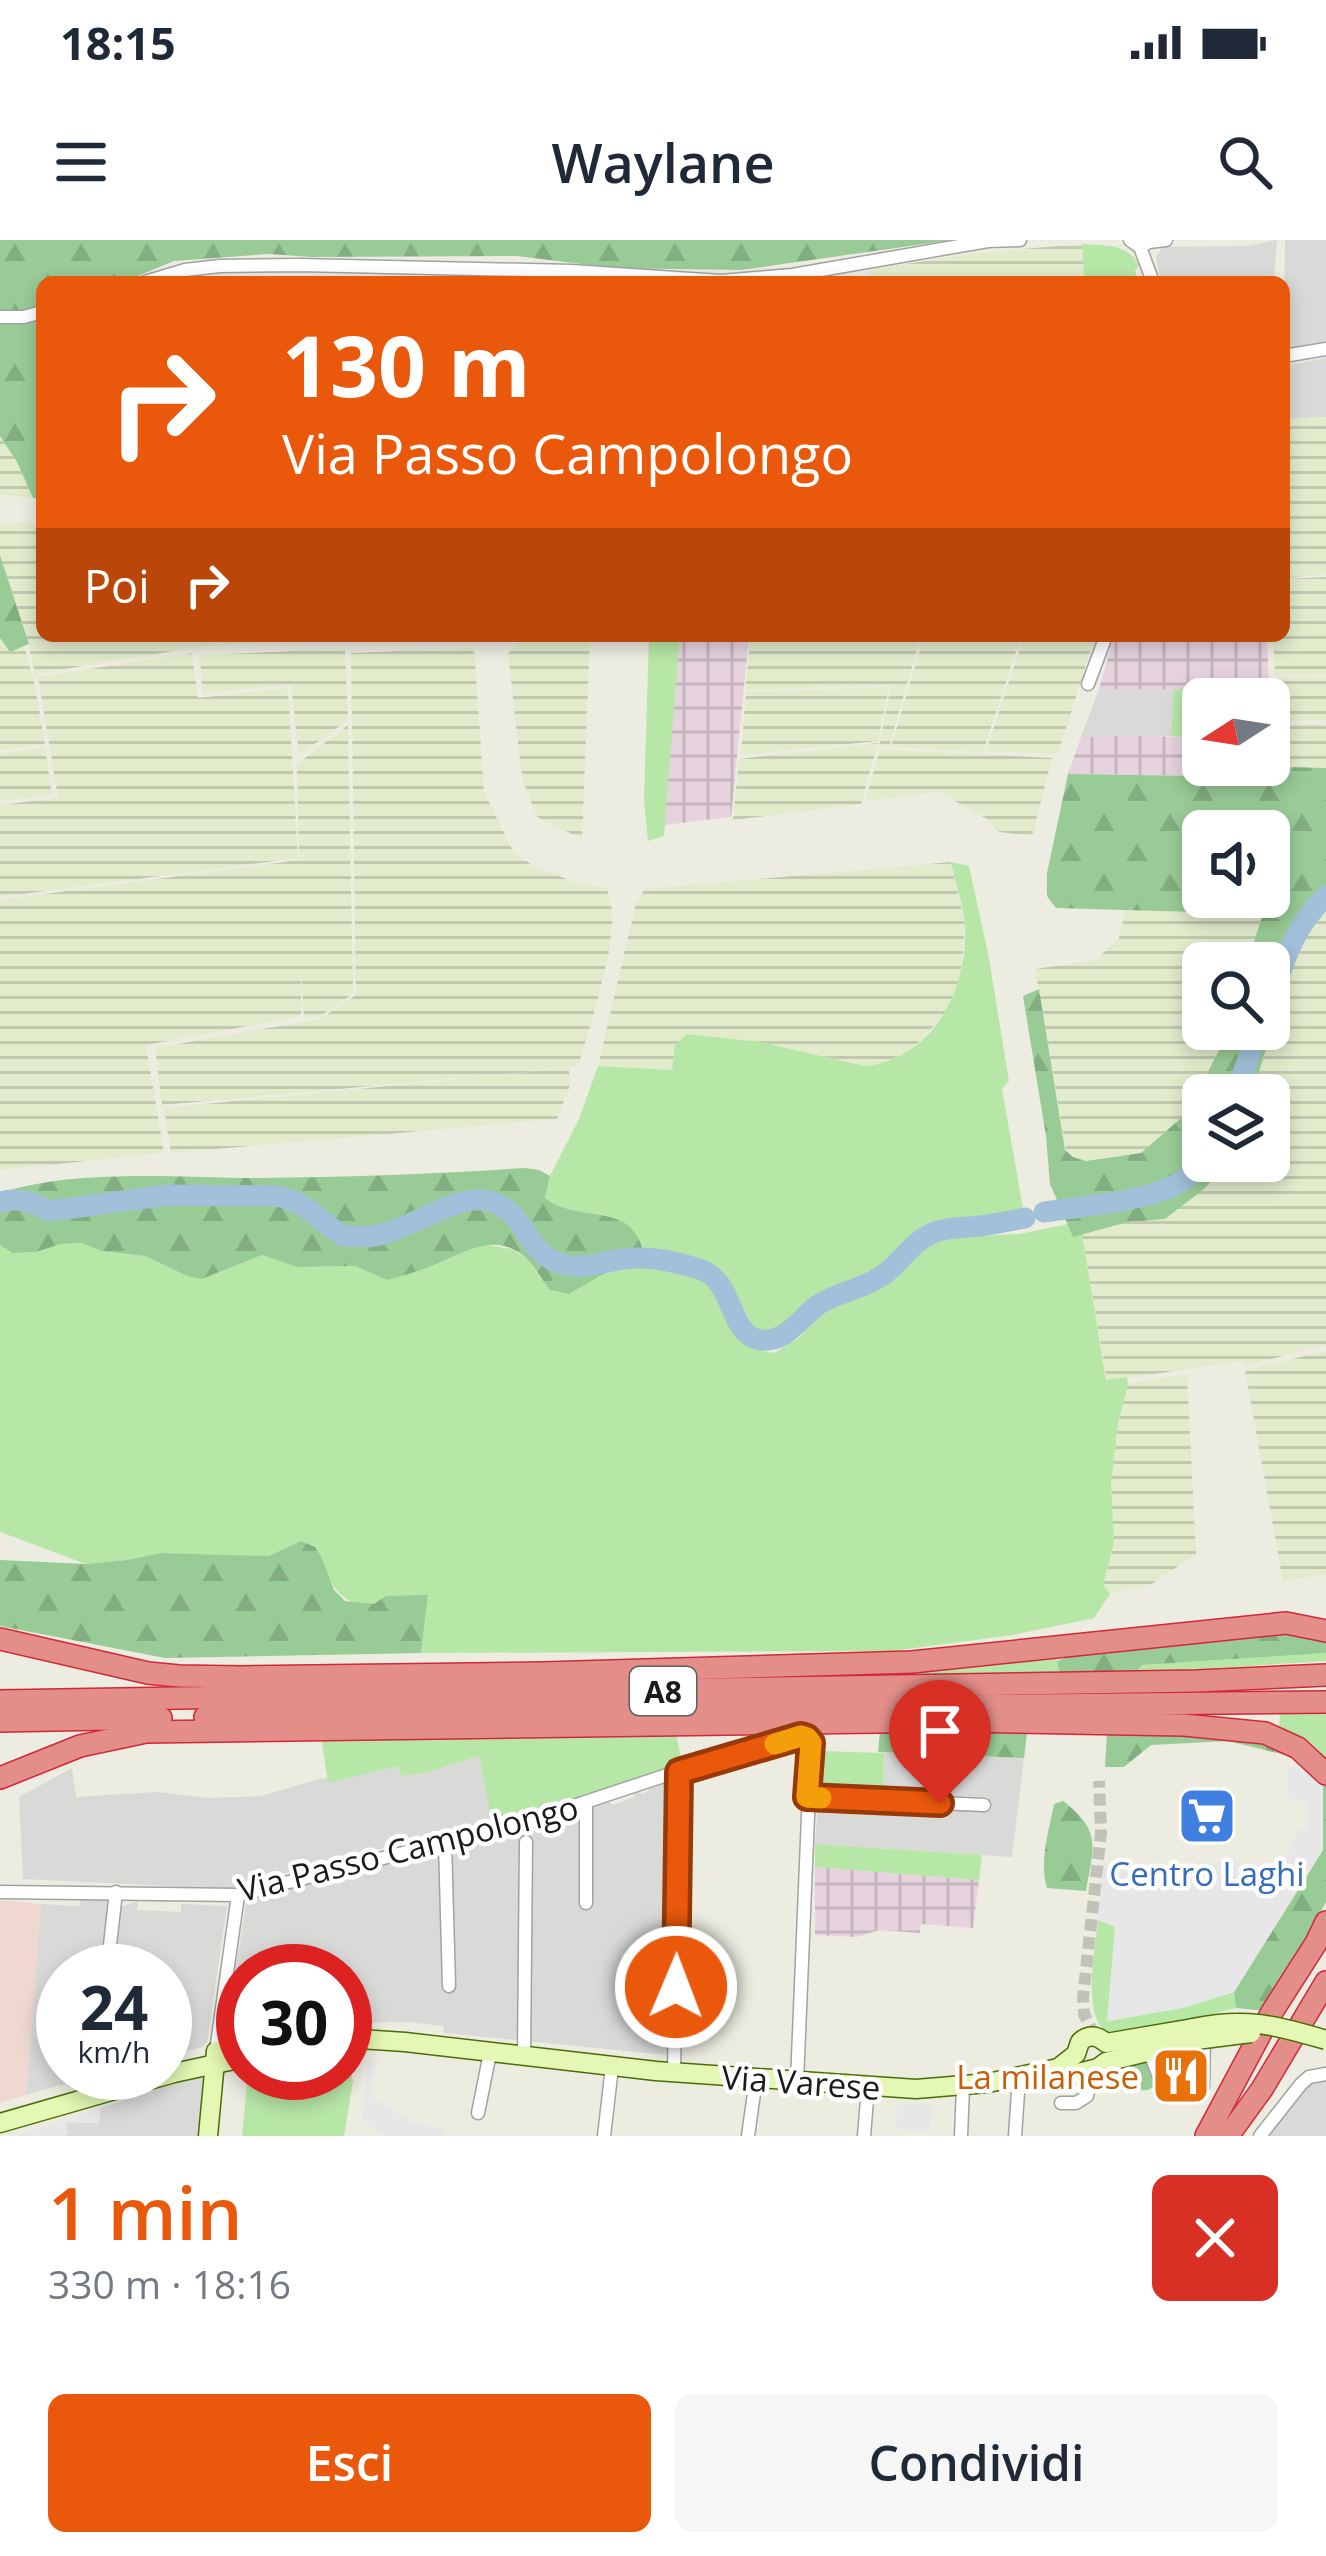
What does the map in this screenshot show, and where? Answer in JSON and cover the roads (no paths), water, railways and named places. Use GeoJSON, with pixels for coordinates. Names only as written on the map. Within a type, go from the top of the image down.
{"type":"FeatureCollection","features":[{"type":"Feature","properties":{"kind":"highway"},"geometry":{"type":"LineString","coordinates":[[0,1639],[148,1673],[242,1677],[912,1662],[1286,1623],[1326,1631]]}},
{"type":"Feature","properties":{"kind":"highway","name":"A8"},"geometry":{"type":"LineString","coordinates":[[0,1701],[1326,1676]]}},
{"type":"Feature","properties":{"kind":"highway","name":"A8"},"geometry":{"type":"LineString","coordinates":[[0,1721],[1326,1702]]}},
{"type":"Feature","properties":{"kind":"highway"},"geometry":{"type":"LineString","coordinates":[[0,1778],[80,1745],[146,1732],[954,1721],[1184,1725],[1265,1732],[1298,1748],[1326,1774]]}},
{"type":"Feature","properties":{"kind":"highway"},"geometry":{"type":"LineString","coordinates":[[1207,2136],[1326,1922]]}},
{"type":"Feature","properties":{"kind":"highway"},"geometry":{"type":"LineString","coordinates":[[1207,2136],[1326,1948]]}},
{"type":"Feature","properties":{"kind":"highway"},"geometry":{"type":"LineString","coordinates":[[1262,2089],[1326,1982]]}},
{"type":"Feature","properties":{"kind":"highway"},"geometry":{"type":"LineString","coordinates":[[1228,2136],[1326,2010]]}},
{"type":"Feature","properties":{"kind":"main road","name":"Via Varese"},"geometry":{"type":"LineString","coordinates":[[1094,2059],[1149,2051],[1225,2022],[1257,2021],[1326,2040]]}},
{"type":"Feature","properties":{"kind":"main road","name":"Via Varese"},"geometry":{"type":"LineString","coordinates":[[372,2041],[674,2073],[916,2089],[1019,2078],[1036,2084],[1094,2059],[1198,2036],[1258,2034],[1326,2053]]}},
{"type":"Feature","properties":{"kind":"main road"},"geometry":{"type":"LineString","coordinates":[[192,2061],[215,2057]]}},
{"type":"Feature","properties":{"kind":"main road"},"geometry":{"type":"LineString","coordinates":[[192,2062],[215,2057]]}},
{"type":"Feature","properties":{"kind":"main road"},"geometry":{"type":"LineString","coordinates":[[208,2136],[215,2057]]}},
{"type":"Feature","properties":{"kind":"main road"},"geometry":{"type":"LineString","coordinates":[[0,2123],[60,2100]]}},
{"type":"Feature","properties":{"kind":"street"},"geometry":{"type":"LineString","coordinates":[[780,276],[988,241],[1020,240]]}},
{"type":"Feature","properties":{"kind":"street"},"geometry":{"type":"LineString","coordinates":[[1150,276],[1135,244],[1166,240]]}},
{"type":"Feature","properties":{"kind":"street"},"geometry":{"type":"LineString","coordinates":[[165,276],[220,266],[278,265],[646,276]]}},
{"type":"Feature","properties":{"kind":"street"},"geometry":{"type":"LineString","coordinates":[[0,317],[36,314]]}},
{"type":"Feature","properties":{"kind":"street"},"geometry":{"type":"LineString","coordinates":[[1290,355],[1326,349]]}},
{"type":"Feature","properties":{"kind":"street"},"geometry":{"type":"LineString","coordinates":[[1088,684],[1104,642]]}},
{"type":"Feature","properties":{"kind":"street","name":"Via Passo Campolongo"},"geometry":{"type":"LineString","coordinates":[[0,1892],[238,1895],[586,1803],[801,1736],[811,1743],[807,1797]]}},
{"type":"Feature","properties":{"kind":"street"},"geometry":{"type":"LineString","coordinates":[[674,2073],[679,1772]]}},
{"type":"Feature","properties":{"kind":"street"},"geometry":{"type":"LineString","coordinates":[[796,2082],[807,1797],[984,1805]]}},
{"type":"Feature","properties":{"kind":"street"},"geometry":{"type":"LineString","coordinates":[[586,1803],[586,1903]]}},
{"type":"Feature","properties":{"kind":"street"},"geometry":{"type":"LineString","coordinates":[[445,1842],[448,1985]]}},
{"type":"Feature","properties":{"kind":"street"},"geometry":{"type":"LineString","coordinates":[[524,2057],[526,1842]]}},
{"type":"Feature","properties":{"kind":"street"},"geometry":{"type":"LineString","coordinates":[[110,1944],[116,1892]]}},
{"type":"Feature","properties":{"kind":"street"},"geometry":{"type":"LineString","coordinates":[[215,2057],[238,1895]]}},
{"type":"Feature","properties":{"kind":"street"},"geometry":{"type":"LineString","coordinates":[[1149,2051],[1166,2094],[1203,2086],[1198,2036]]}},
{"type":"Feature","properties":{"kind":"street"},"geometry":{"type":"LineString","coordinates":[[478,2113],[490,2054]]}},
{"type":"Feature","properties":{"kind":"street"},"geometry":{"type":"LineString","coordinates":[[1061,2102],[1076,2103],[1087,2096],[1094,2059]]}},
{"type":"Feature","properties":{"kind":"street"},"geometry":{"type":"LineString","coordinates":[[604,2136],[612,2067]]}},
{"type":"Feature","properties":{"kind":"street"},"geometry":{"type":"LineString","coordinates":[[1260,2136],[1301,2084],[1326,2074]]}},
{"type":"Feature","properties":{"kind":"street"},"geometry":{"type":"LineString","coordinates":[[1016,2136],[1019,2078]]}},
{"type":"Feature","properties":{"kind":"street"},"geometry":{"type":"LineString","coordinates":[[748,2136],[756,2079]]}},
{"type":"Feature","properties":{"kind":"street"},"geometry":{"type":"LineString","coordinates":[[864,2136],[868,2087]]}},
{"type":"Feature","properties":{"kind":"street"},"geometry":{"type":"LineString","coordinates":[[961,2136],[963,2087]]}},
{"type":"Feature","properties":{"kind":"waterway"},"geometry":{"type":"LineString","coordinates":[[1290,949],[1326,896]]}},
{"type":"Feature","properties":{"kind":"waterway"},"geometry":{"type":"LineString","coordinates":[[1243,1074],[1251,1050]]}},
{"type":"Feature","properties":{"kind":"waterway"},"geometry":{"type":"LineString","coordinates":[[1044,1212],[1129,1199],[1182,1181]]}},
{"type":"Feature","properties":{"kind":"waterway"},"geometry":{"type":"LineString","coordinates":[[0,1202],[25,1201],[49,1211],[169,1195],[276,1196],[305,1207],[343,1236],[366,1237],[391,1232],[458,1203],[482,1200],[507,1210],[545,1256],[556,1262],[586,1266],[644,1258],[711,1275],[742,1329],[761,1340],[779,1337],[821,1303],[879,1277],[935,1232],[1025,1218]]}},
{"type":"Feature","properties":{"kind":"tunnel"},"geometry":{"type":"LineString","coordinates":[[1095,2036],[1084,2014],[1083,1998],[1101,1832],[1099,1781]]}},
{"type":"Feature","properties":{"kind":"place","name":"Centro Laghi"},"geometry":{"type":"Point","coordinates":[1207,1816]}},
{"type":"Feature","properties":{"kind":"place","name":"La milanese"},"geometry":{"type":"Point","coordinates":[1181,2076]}}]}
